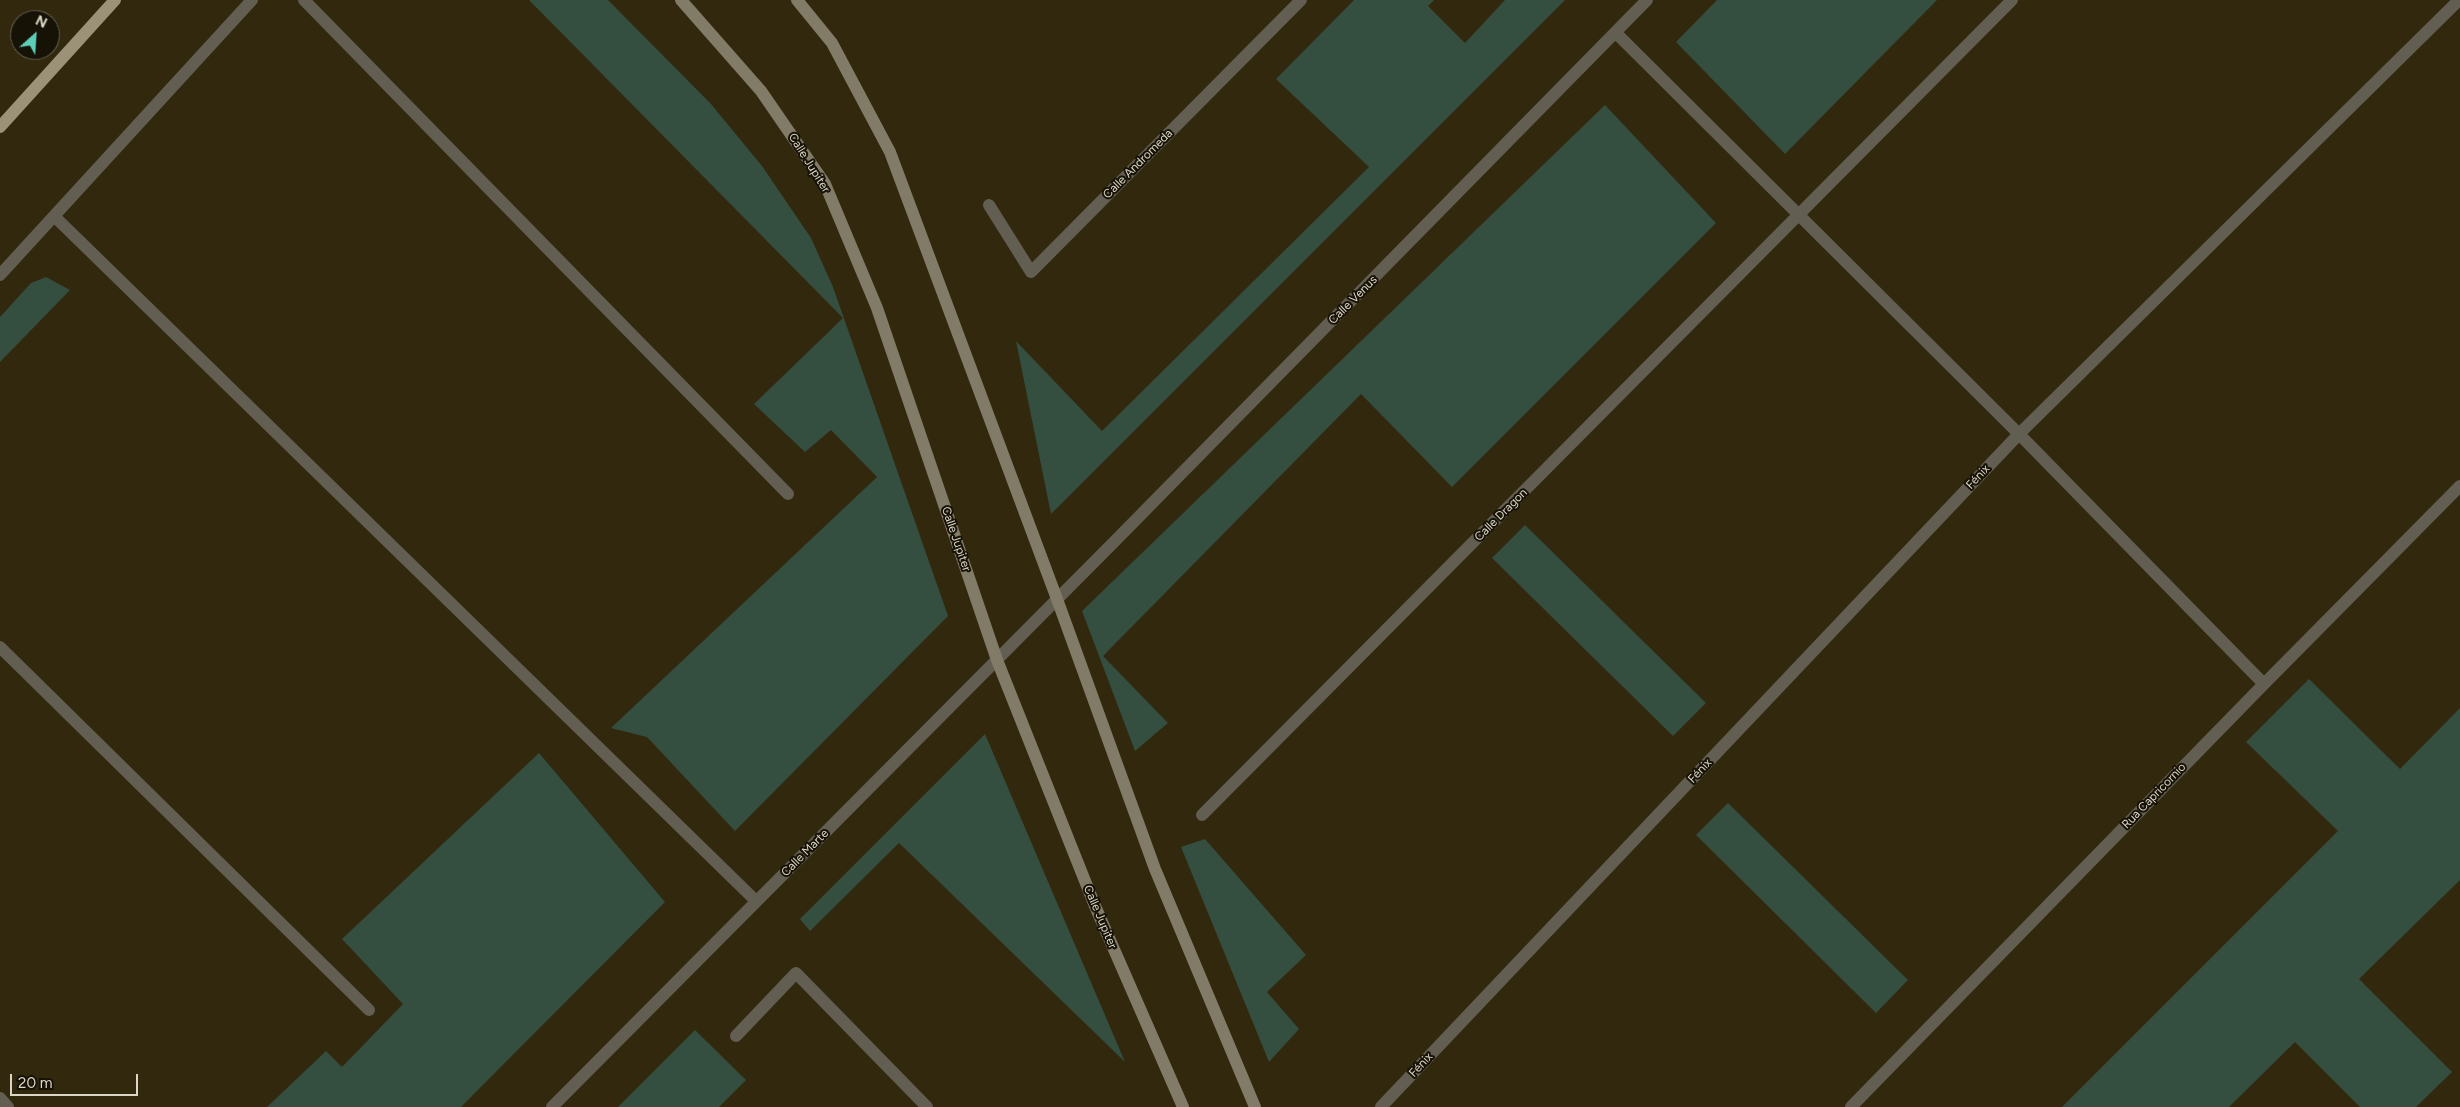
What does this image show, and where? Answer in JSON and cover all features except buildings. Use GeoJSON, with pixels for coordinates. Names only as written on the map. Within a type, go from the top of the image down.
{"type":"FeatureCollection","features":[{"type":"Feature","properties":{"kind":"main road"},"geometry":{"type":"LineString","coordinates":[[0,127],[116,0]]}},
{"type":"Feature","properties":{"kind":"street"},"geometry":{"type":"LineString","coordinates":[[0,275],[252,0]]}},
{"type":"Feature","properties":{"kind":"street"},"geometry":{"type":"LineString","coordinates":[[304,0],[788,494]]}},
{"type":"Feature","properties":{"kind":"street","name":"Calle Jupiter"},"geometry":{"type":"LineString","coordinates":[[681,0],[761,91],[825,184],[877,308],[997,660],[1095,906],[1183,1107]]}},
{"type":"Feature","properties":{"kind":"street"},"geometry":{"type":"LineString","coordinates":[[797,0],[832,43],[890,152],[1057,599],[1155,870],[1256,1107]]}},
{"type":"Feature","properties":{"kind":"street","name":"Calle Andromeda"},"geometry":{"type":"LineString","coordinates":[[989,205],[1031,272],[1301,0]]}},
{"type":"Feature","properties":{"kind":"street","name":"Calle Venus"},"geometry":{"type":"LineString","coordinates":[[1057,599],[1647,0]]}},
{"type":"Feature","properties":{"kind":"street","name":"Calle Dragon"},"geometry":{"type":"LineString","coordinates":[[1202,815],[2012,0]]}},
{"type":"Feature","properties":{"kind":"street","name":"Fénix"},"geometry":{"type":"LineString","coordinates":[[1381,1107],[2019,434],[2459,0]]}},
{"type":"Feature","properties":{"kind":"street"},"geometry":{"type":"LineString","coordinates":[[1616,33],[2019,434],[2264,684]]}},
{"type":"Feature","properties":{"kind":"street"},"geometry":{"type":"LineString","coordinates":[[54,216],[756,902]]}},
{"type":"Feature","properties":{"kind":"street","name":"Rua Capricornio"},"geometry":{"type":"LineString","coordinates":[[1851,1107],[2460,486]]}},
{"type":"Feature","properties":{"kind":"street","name":"Calle Marte"},"geometry":{"type":"LineString","coordinates":[[552,1107],[1057,599]]}},
{"type":"Feature","properties":{"kind":"street"},"geometry":{"type":"LineString","coordinates":[[0,647],[369,1010]]}},
{"type":"Feature","properties":{"kind":"street"},"geometry":{"type":"LineString","coordinates":[[736,1036],[796,973],[927,1107]]}},
{"type":"Feature","properties":{"kind":"street"},"geometry":{"type":"LineString","coordinates":[[0,1098],[8,1107]]}},
{"type":"Feature","properties":{"kind":"green space"},"geometry":{"type":"Polygon","coordinates":[[[529,0],[608,0],[711,104],[762,166],[811,238],[833,287],[948,616],[735,831],[647,737],[611,728],[877,477],[831,430],[805,452],[754,404],[843,318],[529,0]]]}},
{"type":"Feature","properties":{"kind":"green space"},"geometry":{"type":"Polygon","coordinates":[[[1354,0],[1434,0],[1428,6],[1465,43],[1505,0],[1565,0],[1051,514],[1016,341],[1102,431],[1369,167],[1276,79],[1354,0]]]}},
{"type":"Feature","properties":{"kind":"green space"},"geometry":{"type":"Polygon","coordinates":[[[1717,0],[1937,0],[1785,154],[1676,42],[1717,0]]]}},
{"type":"Feature","properties":{"kind":"green space"},"geometry":{"type":"Polygon","coordinates":[[[1605,105],[1716,223],[1452,487],[1361,394],[1103,656],[1168,723],[1135,751],[1082,611],[1605,105]]]}},
{"type":"Feature","properties":{"kind":"green space"},"geometry":{"type":"Polygon","coordinates":[[[46,277],[70,290],[0,362],[0,317],[31,283],[46,277]]]}},
{"type":"Feature","properties":{"kind":"green space"},"geometry":{"type":"Polygon","coordinates":[[[1525,525],[1706,703],[1673,736],[1492,558],[1525,525]]]}},
{"type":"Feature","properties":{"kind":"green space"},"geometry":{"type":"Polygon","coordinates":[[[2309,679],[2400,769],[2460,708],[2460,880],[2359,979],[2452,1072],[2416,1107],[2360,1107],[2295,1042],[2229,1107],[2062,1107],[2338,831],[2246,742],[2309,679]]]}},
{"type":"Feature","properties":{"kind":"green space"},"geometry":{"type":"Polygon","coordinates":[[[985,734],[1125,1062],[899,843],[810,931],[800,919],[985,734]]]}},
{"type":"Feature","properties":{"kind":"green space"},"geometry":{"type":"Polygon","coordinates":[[[539,753],[665,902],[461,1107],[267,1107],[326,1051],[342,1067],[403,1004],[342,939],[539,753]]]}},
{"type":"Feature","properties":{"kind":"green space"},"geometry":{"type":"Polygon","coordinates":[[[1728,803],[1908,980],[1876,1013],[1696,835],[1728,803]]]}},
{"type":"Feature","properties":{"kind":"green space"},"geometry":{"type":"Polygon","coordinates":[[[1205,839],[1306,955],[1267,992],[1299,1029],[1269,1062],[1181,847],[1205,839]]]}},
{"type":"Feature","properties":{"kind":"green space"},"geometry":{"type":"Polygon","coordinates":[[[695,1030],[746,1080],[719,1107],[618,1107],[695,1030]]]}}]}
